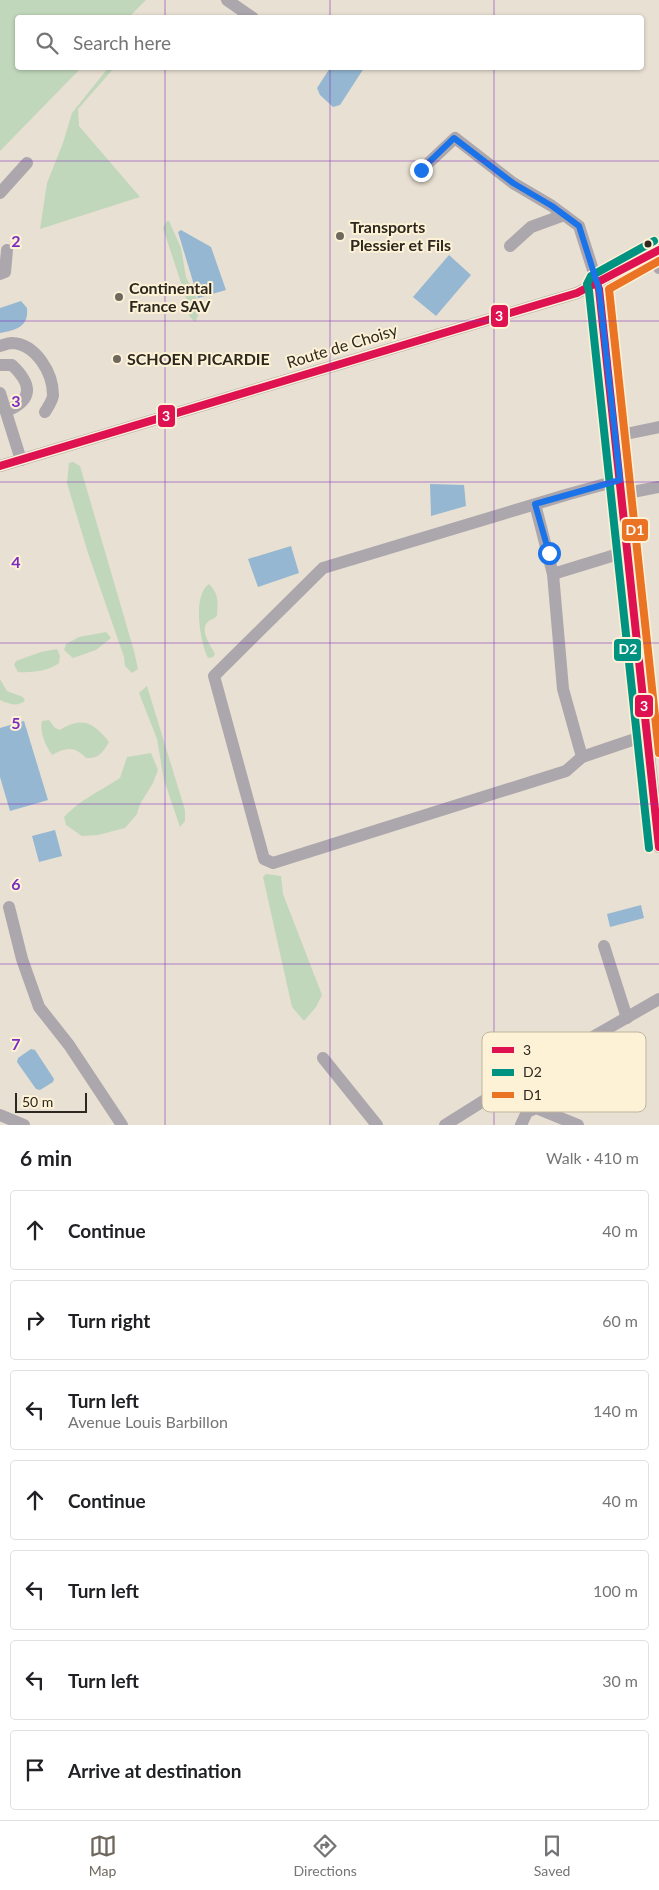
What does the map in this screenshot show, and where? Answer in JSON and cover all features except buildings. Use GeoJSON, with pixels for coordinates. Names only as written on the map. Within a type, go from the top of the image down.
{"type":"FeatureCollection","features":[{"type":"Feature","properties":{"kind":"street"},"geometry":{"type":"LineString","coordinates":[[227,0],[249,15]]}},
{"type":"Feature","properties":{"kind":"street"},"geometry":{"type":"LineString","coordinates":[[421,170],[454,138],[513,183],[552,206],[579,226],[599,289],[659,847]]}},
{"type":"Feature","properties":{"kind":"street"},"geometry":{"type":"LineString","coordinates":[[0,193],[27,163]]}},
{"type":"Feature","properties":{"kind":"street"},"geometry":{"type":"LineString","coordinates":[[510,246],[531,227],[564,215]]}},
{"type":"Feature","properties":{"kind":"street"},"geometry":{"type":"LineString","coordinates":[[0,274],[5,272],[7,250]]}},
{"type":"Feature","properties":{"kind":"street"},"geometry":{"type":"LineString","coordinates":[[657,252],[659,268]]}},
{"type":"Feature","properties":{"kind":"street","name":"Route de Choisy"},"geometry":{"type":"LineString","coordinates":[[0,466],[577,293],[657,252]]}},
{"type":"Feature","properties":{"kind":"street"},"geometry":{"type":"LineString","coordinates":[[0,346],[11,343],[20,345],[33,351],[40,358],[48,372],[54,396],[45,412]]}},
{"type":"Feature","properties":{"kind":"street"},"geometry":{"type":"LineString","coordinates":[[0,365],[12,365],[26,380],[27,390],[24,401],[6,411]]}},
{"type":"Feature","properties":{"kind":"street"},"geometry":{"type":"LineString","coordinates":[[0,392],[21,460]]}},
{"type":"Feature","properties":{"kind":"street"},"geometry":{"type":"LineString","coordinates":[[616,436],[659,427]]}},
{"type":"Feature","properties":{"kind":"street"},"geometry":{"type":"LineString","coordinates":[[620,480],[323,568],[214,676],[264,859],[273,863],[566,771],[582,757],[647,735]]}},
{"type":"Feature","properties":{"kind":"street"},"geometry":{"type":"LineString","coordinates":[[622,494],[659,487]]}},
{"type":"Feature","properties":{"kind":"street"},"geometry":{"type":"LineString","coordinates":[[535,504],[554,574],[563,689],[582,757]]}},
{"type":"Feature","properties":{"kind":"street"},"geometry":{"type":"LineString","coordinates":[[554,574],[628,551]]}},
{"type":"Feature","properties":{"kind":"street"},"geometry":{"type":"LineString","coordinates":[[9,907],[22,959],[39,1007],[69,1045],[122,1125]]}},
{"type":"Feature","properties":{"kind":"street"},"geometry":{"type":"LineString","coordinates":[[604,946],[627,1018]]}},
{"type":"Feature","properties":{"kind":"street"},"geometry":{"type":"LineString","coordinates":[[602,1032],[659,999]]}},
{"type":"Feature","properties":{"kind":"street"},"geometry":{"type":"LineString","coordinates":[[323,1058],[377,1125]]}},
{"type":"Feature","properties":{"kind":"street"},"geometry":{"type":"LineString","coordinates":[[445,1125],[482,1102]]}},
{"type":"Feature","properties":{"kind":"street"},"geometry":{"type":"LineString","coordinates":[[521,1125],[527,1112]]}},
{"type":"Feature","properties":{"kind":"street"},"geometry":{"type":"LineString","coordinates":[[546,1112],[578,1125]]}},
{"type":"Feature","properties":{"kind":"street"},"geometry":{"type":"LineString","coordinates":[[0,1115],[24,1125]]}},
{"type":"Feature","properties":{"kind":"green space"},"geometry":{"type":"Polygon","coordinates":[[[0,0],[146,0],[131,15],[15,15],[15,70],[79,70],[0,151],[0,0]]]}},
{"type":"Feature","properties":{"kind":"green space"},"geometry":{"type":"Polygon","coordinates":[[[106,70],[112,70],[78,109],[79,126],[140,197],[40,229],[47,183],[63,143],[72,113],[106,70]]]}},
{"type":"Feature","properties":{"kind":"green space"},"geometry":{"type":"Polygon","coordinates":[[[167,221],[169,221],[181,248],[186,277],[199,303],[198,316],[195,322],[189,316],[190,310],[163,228],[167,221]]]}},
{"type":"Feature","properties":{"kind":"green space"},"geometry":{"type":"Polygon","coordinates":[[[73,462],[80,466],[134,651],[138,669],[132,673],[125,666],[124,657],[88,553],[67,483],[69,463],[73,462]]]}},
{"type":"Feature","properties":{"kind":"green space"},"geometry":{"type":"Polygon","coordinates":[[[209,584],[216,595],[218,606],[217,616],[205,626],[207,638],[215,654],[213,657],[208,658],[200,630],[199,608],[204,590],[209,584]]]}},
{"type":"Feature","properties":{"kind":"green space"},"geometry":{"type":"Polygon","coordinates":[[[106,632],[111,638],[96,650],[73,658],[64,650],[66,644],[79,637],[106,632]]]}},
{"type":"Feature","properties":{"kind":"green space"},"geometry":{"type":"Polygon","coordinates":[[[57,649],[60,656],[59,663],[45,670],[18,672],[14,665],[16,661],[41,652],[57,649]]]}},
{"type":"Feature","properties":{"kind":"green space"},"geometry":{"type":"Polygon","coordinates":[[[0,679],[7,691],[23,697],[25,701],[10,704],[0,700],[0,679]]]}},
{"type":"Feature","properties":{"kind":"green space"},"geometry":{"type":"Polygon","coordinates":[[[147,686],[185,810],[185,821],[180,827],[164,780],[157,739],[139,693],[147,686]]]}},
{"type":"Feature","properties":{"kind":"green space"},"geometry":{"type":"Polygon","coordinates":[[[49,720],[55,728],[60,730],[75,723],[88,724],[98,730],[109,742],[103,752],[94,757],[86,758],[78,751],[70,749],[62,750],[52,755],[45,743],[41,730],[42,721],[49,720]]]}},
{"type":"Feature","properties":{"kind":"green space"},"geometry":{"type":"Polygon","coordinates":[[[151,753],[158,770],[153,783],[140,804],[137,814],[125,828],[98,835],[82,836],[66,825],[64,817],[70,811],[120,778],[127,757],[151,753]]]}},
{"type":"Feature","properties":{"kind":"green space"},"geometry":{"type":"Polygon","coordinates":[[[266,874],[281,876],[283,894],[322,995],[316,1007],[304,1021],[292,1007],[263,877],[266,874]]]}},
{"type":"Feature","properties":{"kind":"water"},"geometry":{"type":"Polygon","coordinates":[[[329,70],[363,70],[340,105],[333,107],[320,95],[317,88],[329,70]]]}},
{"type":"Feature","properties":{"kind":"water"},"geometry":{"type":"Polygon","coordinates":[[[181,230],[211,247],[226,290],[198,298],[178,232],[181,230]]]}},
{"type":"Feature","properties":{"kind":"water"},"geometry":{"type":"Polygon","coordinates":[[[449,255],[471,275],[436,316],[413,297],[449,255]]]}},
{"type":"Feature","properties":{"kind":"water"},"geometry":{"type":"Polygon","coordinates":[[[21,301],[27,308],[26,320],[16,329],[0,333],[0,308],[21,301]]]}},
{"type":"Feature","properties":{"kind":"water"},"geometry":{"type":"Polygon","coordinates":[[[430,484],[464,485],[466,506],[431,516],[430,484]]]}},
{"type":"Feature","properties":{"kind":"water"},"geometry":{"type":"Polygon","coordinates":[[[291,546],[299,573],[258,587],[248,559],[291,546]]]}},
{"type":"Feature","properties":{"kind":"water"},"geometry":{"type":"Polygon","coordinates":[[[24,721],[48,800],[10,811],[0,777],[0,728],[24,721]]]}},
{"type":"Feature","properties":{"kind":"water"},"geometry":{"type":"Polygon","coordinates":[[[55,830],[62,856],[39,862],[32,836],[55,830]]]}},
{"type":"Feature","properties":{"kind":"water"},"geometry":{"type":"Polygon","coordinates":[[[641,905],[644,918],[610,927],[607,914],[641,905]]]}},
{"type":"Feature","properties":{"kind":"water"},"geometry":{"type":"Polygon","coordinates":[[[31,1049],[35,1050],[54,1079],[53,1082],[40,1090],[36,1089],[17,1062],[18,1058],[31,1049]]]}},
{"type":"Feature","properties":{"kind":"transit line","name":"D2"},"geometry":{"type":"LineString","coordinates":[[649,848],[587,284],[591,276],[654,241]]}},
{"type":"Feature","properties":{"kind":"transit line","name":"3"},"geometry":{"type":"LineString","coordinates":[[0,466],[577,293],[659,250]]}},
{"type":"Feature","properties":{"kind":"transit line","name":"D1"},"geometry":{"type":"LineString","coordinates":[[659,261],[609,289],[659,753]]}},
{"type":"Feature","properties":{"kind":"transit line","name":"3"},"geometry":{"type":"LineString","coordinates":[[597,284],[659,847]]}},
{"type":"Feature","properties":{"kind":"place","name":"Transports Plessier et Fils"},"geometry":{"type":"Point","coordinates":[340,236]}},
{"type":"Feature","properties":{"kind":"place","name":"Continental France SAV"},"geometry":{"type":"Point","coordinates":[119,297]}},
{"type":"Feature","properties":{"kind":"place","name":"SCHOEN PICARDIE"},"geometry":{"type":"Point","coordinates":[117,359]}},
{"type":"Feature","properties":{"kind":"route"},"geometry":{"type":"LineString","coordinates":[[421,170],[454,138],[513,183],[552,206],[579,226],[599,289],[620,480],[535,504],[549,553]]}}]}
